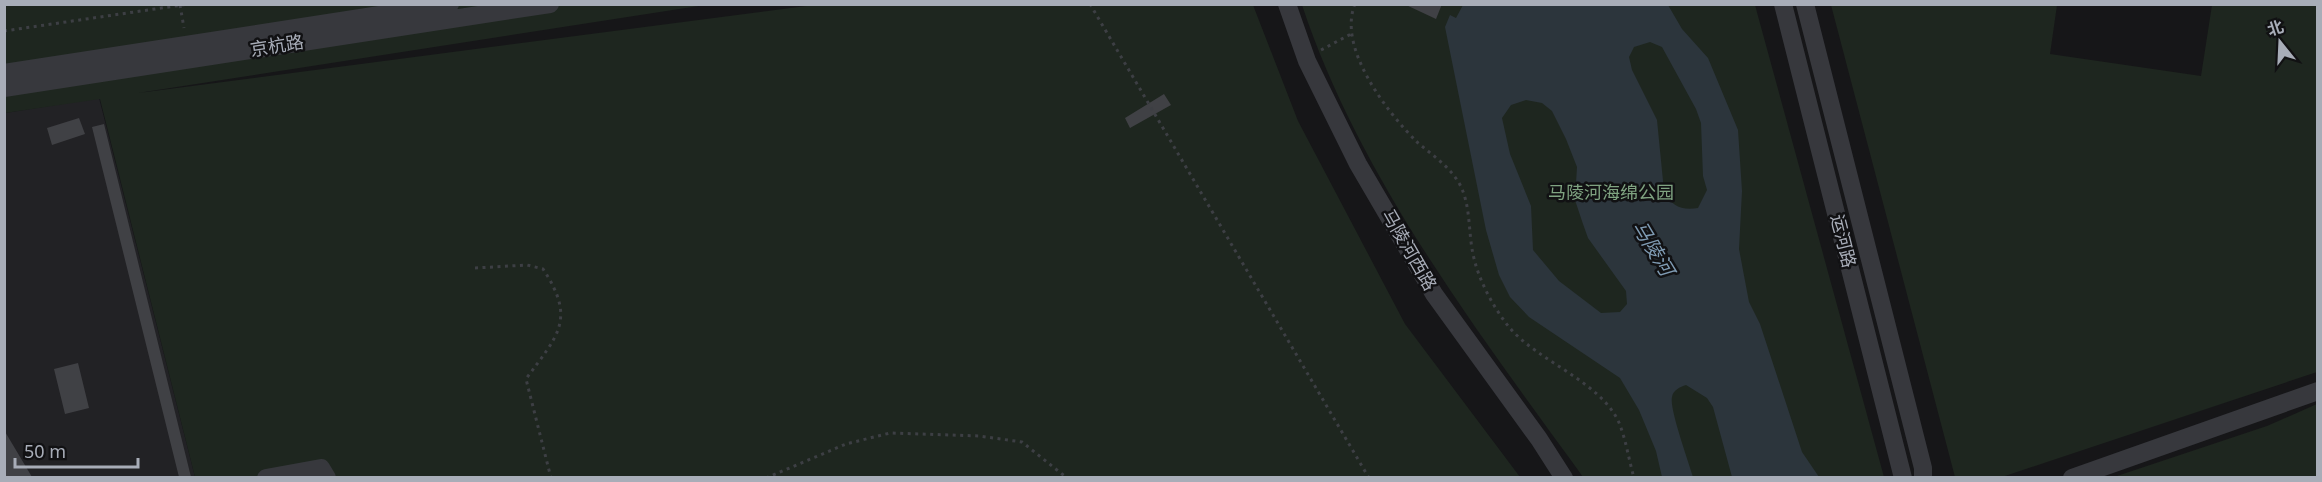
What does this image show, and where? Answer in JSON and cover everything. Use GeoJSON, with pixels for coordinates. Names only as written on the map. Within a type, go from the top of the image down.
{"type":"FeatureCollection","features":[{"type":"Feature","properties":{"kind":"street","name":"京杭路"},"geometry":{"type":"LineString","coordinates":[[4,73],[450,4]]}},
{"type":"Feature","properties":{"kind":"street","name":"京杭路"},"geometry":{"type":"LineString","coordinates":[[4,88],[550,4]]}},
{"type":"Feature","properties":{"kind":"street","name":"马陵河西路"},"geometry":{"type":"LineString","coordinates":[[1287,4],[1307,61],[1358,164],[1434,294],[1564,477]]}},
{"type":"Feature","properties":{"kind":"street","name":"运河路"},"geometry":{"type":"LineString","coordinates":[[1783,4],[1903,477]]}},
{"type":"Feature","properties":{"kind":"street","name":"运河路"},"geometry":{"type":"LineString","coordinates":[[1804,4],[1920,457],[1923,477]]}},
{"type":"Feature","properties":{"kind":"street"},"geometry":{"type":"LineString","coordinates":[[2072,477],[2318,391]]}},
{"type":"Feature","properties":{"kind":"street"},"geometry":{"type":"LineString","coordinates":[[266,477],[321,468],[327,477]]}},
{"type":"Feature","properties":{"kind":"path"},"geometry":{"type":"LineString","coordinates":[[4,31],[189,4]]}},
{"type":"Feature","properties":{"kind":"path"},"geometry":{"type":"LineString","coordinates":[[1090,4],[1369,477]]}},
{"type":"Feature","properties":{"kind":"path"},"geometry":{"type":"LineString","coordinates":[[1355,4],[1349,25],[1358,57],[1372,87],[1390,112],[1417,141],[1447,167],[1460,184],[1468,211],[1473,256],[1492,303],[1509,327],[1531,349],[1604,401],[1619,423],[1634,477]]}},
{"type":"Feature","properties":{"kind":"path"},"geometry":{"type":"LineString","coordinates":[[180,5],[186,45]]}},
{"type":"Feature","properties":{"kind":"path"},"geometry":{"type":"LineString","coordinates":[[1307,61],[1338,39],[1351,34]]}},
{"type":"Feature","properties":{"kind":"path"},"geometry":{"type":"LineString","coordinates":[[475,267],[527,265],[543,269],[558,297],[561,312],[556,338],[526,379],[551,477]]}},
{"type":"Feature","properties":{"kind":"path"},"geometry":{"type":"LineString","coordinates":[[766,477],[846,444],[890,433],[979,436],[1022,442],[1067,477]]}},
{"type":"Feature","properties":{"kind":"shaded area"},"geometry":{"type":"Polygon","coordinates":[[[99,98],[195,477],[5,478],[5,113],[99,98]]]}},
{"type":"Feature","properties":{"kind":"green space"},"geometry":{"type":"Polygon","coordinates":[[[4,5],[705,5],[138,93],[814,5],[1253,5],[1298,121],[1405,324],[1520,477],[195,477],[100,99],[5,113],[4,5]]]}},
{"type":"Feature","properties":{"kind":"green space","name":"马陵河海绵公园"},"geometry":{"type":"Polygon","coordinates":[[[1302,5],[1755,5],[1884,477],[1583,477],[1463,309],[1388,192],[1355,131],[1326,69],[1302,5]]]}},
{"type":"Feature","properties":{"kind":"green space"},"geometry":{"type":"Polygon","coordinates":[[[1831,5],[2057,5],[2050,54],[2201,76],[2212,5],[2317,5],[2317,372],[2002,477],[1955,477],[1831,5]]]}},
{"type":"Feature","properties":{"kind":"green space"},"geometry":{"type":"Polygon","coordinates":[[[2317,404],[2317,477],[2114,477],[2267,426],[2317,404]]]}},
{"type":"Feature","properties":{"kind":"water","name":"马陵河"},"geometry":{"type":"Polygon","coordinates":[[[1463,5],[1668,5],[1682,29],[1708,58],[1738,130],[1742,191],[1739,249],[1749,302],[1760,324],[1802,452],[1819,477],[1732,477],[1713,407],[1707,398],[1686,385],[1674,392],[1672,403],[1693,477],[1662,477],[1656,451],[1639,410],[1620,378],[1529,317],[1510,297],[1499,275],[1486,230],[1445,27],[1450,15],[1456,18],[1463,5]],[[1650,42],[1634,47],[1629,57],[1632,70],[1657,120],[1664,191],[1674,204],[1682,208],[1698,208],[1707,190],[1703,176],[1701,123],[1696,109],[1662,47],[1650,42]],[[1526,100],[1511,105],[1502,118],[1510,154],[1531,206],[1533,250],[1559,281],[1601,313],[1620,312],[1627,304],[1626,291],[1588,238],[1575,200],[1577,167],[1566,139],[1552,111],[1542,103],[1526,100]]]}},
{"type":"Feature","properties":{"kind":"building"},"geometry":{"type":"Polygon","coordinates":[[[1404,4],[1442,4],[1436,19],[1404,4]]]}},
{"type":"Feature","properties":{"kind":"building"},"geometry":{"type":"Polygon","coordinates":[[[1164,94],[1171,105],[1130,128],[1125,118],[1164,94]]]}},
{"type":"Feature","properties":{"kind":"building"},"geometry":{"type":"Polygon","coordinates":[[[79,118],[85,134],[52,145],[47,128],[79,118]]]}},
{"type":"Feature","properties":{"kind":"building"},"geometry":{"type":"Polygon","coordinates":[[[104,124],[191,477],[179,477],[92,127],[104,124]]]}},
{"type":"Feature","properties":{"kind":"building"},"geometry":{"type":"Polygon","coordinates":[[[78,363],[89,408],[65,414],[54,369],[78,363]]]}},
{"type":"Feature","properties":{"kind":"building"},"geometry":{"type":"Polygon","coordinates":[[[4,430],[32,477],[4,477],[4,430]]]}}]}
